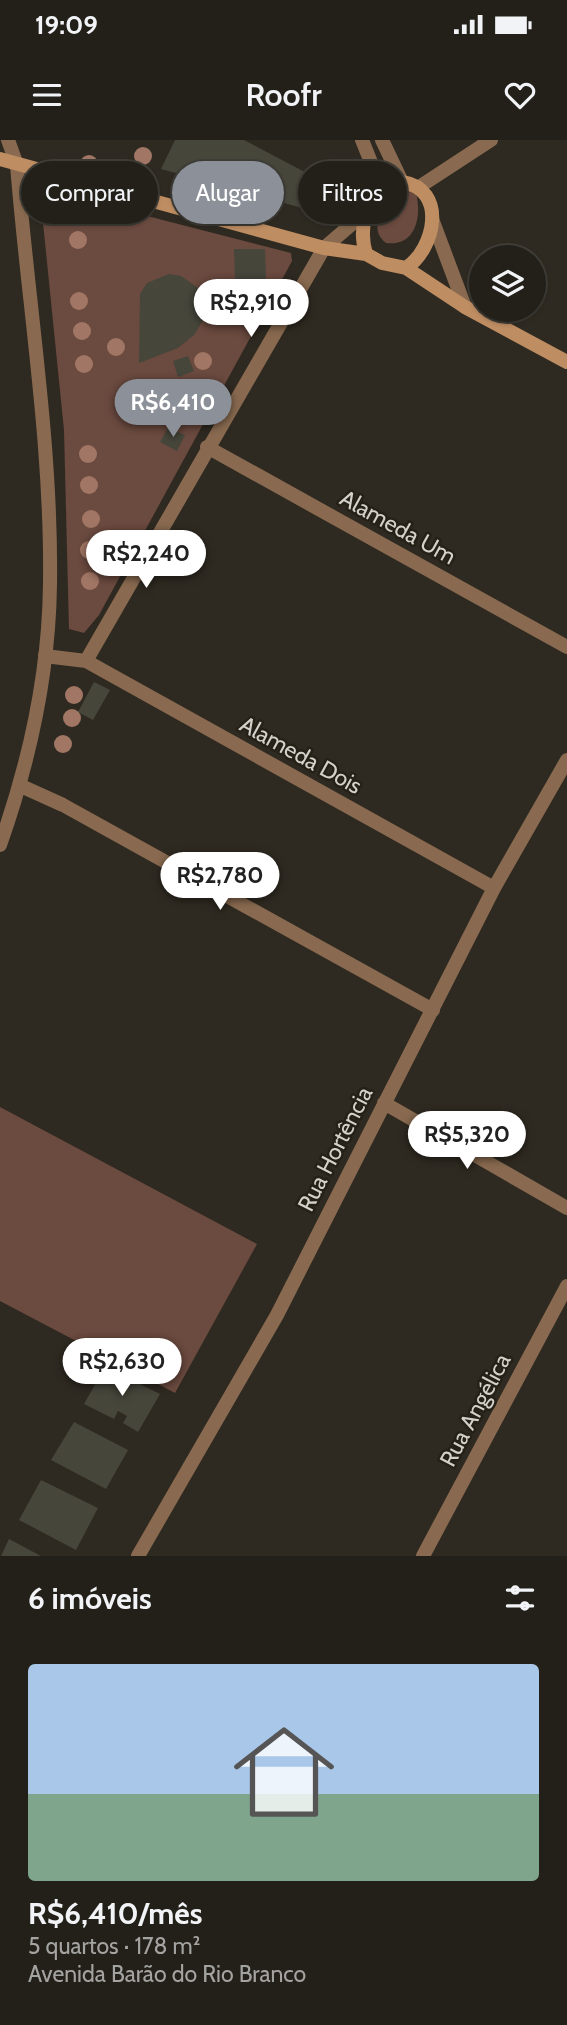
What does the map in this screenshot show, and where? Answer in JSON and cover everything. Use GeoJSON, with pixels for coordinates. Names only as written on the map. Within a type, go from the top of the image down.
{"type":"FeatureCollection","features":[{"type":"Feature","properties":{"kind":"main road"},"geometry":{"type":"LineString","coordinates":[[0,159],[324,248],[366,254],[382,263],[406,268],[465,307],[567,362]]}},
{"type":"Feature","properties":{"kind":"main road"},"geometry":{"type":"LineString","coordinates":[[406,268],[424,252],[432,219],[430,202],[419,187],[407,183]]}},
{"type":"Feature","properties":{"kind":"main road"},"geometry":{"type":"LineString","coordinates":[[363,224],[361,232],[366,254]]}},
{"type":"Feature","properties":{"kind":"street"},"geometry":{"type":"LineString","coordinates":[[0,845],[21,786],[45,656],[50,585],[44,432],[17,165],[8,140]]}},
{"type":"Feature","properties":{"kind":"street"},"geometry":{"type":"LineString","coordinates":[[362,140],[370,161]]}},
{"type":"Feature","properties":{"kind":"street"},"geometry":{"type":"LineString","coordinates":[[383,140],[392,161]]}},
{"type":"Feature","properties":{"kind":"street"},"geometry":{"type":"LineString","coordinates":[[419,187],[491,140]]}},
{"type":"Feature","properties":{"kind":"street"},"geometry":{"type":"LineString","coordinates":[[432,219],[465,307]]}},
{"type":"Feature","properties":{"kind":"street"},"geometry":{"type":"LineString","coordinates":[[45,656],[86,661],[324,248],[352,224]]}},
{"type":"Feature","properties":{"kind":"street","name":"Alameda Um"},"geometry":{"type":"LineString","coordinates":[[207,447],[567,647]]}},
{"type":"Feature","properties":{"kind":"street","name":"Alameda Dois"},"geometry":{"type":"LineString","coordinates":[[86,661],[495,888]]}},
{"type":"Feature","properties":{"kind":"street","name":"Rua Hortência"},"geometry":{"type":"LineString","coordinates":[[138,1556],[277,1315],[495,888],[567,760]]}},
{"type":"Feature","properties":{"kind":"street"},"geometry":{"type":"LineString","coordinates":[[21,786],[75,812],[433,1010]]}},
{"type":"Feature","properties":{"kind":"street"},"geometry":{"type":"LineString","coordinates":[[384,1103],[567,1208]]}},
{"type":"Feature","properties":{"kind":"street","name":"Rua Angélica"},"geometry":{"type":"LineString","coordinates":[[423,1556],[567,1286]]}},
{"type":"Feature","properties":{"kind":"shaded area"},"geometry":{"type":"Polygon","coordinates":[[[407,189],[416,193],[417,220],[410,235],[396,243],[386,243],[378,230],[378,224],[407,224],[407,189]]]}},
{"type":"Feature","properties":{"kind":"shaded area"},"geometry":{"type":"Polygon","coordinates":[[[158,219],[291,253],[292,261],[99,615],[84,633],[69,629],[64,430],[43,224],[158,224],[158,219]]]}},
{"type":"Feature","properties":{"kind":"shaded area"},"geometry":{"type":"Polygon","coordinates":[[[0,1107],[257,1244],[175,1393],[0,1301],[0,1107]]]}},
{"type":"Feature","properties":{"kind":"building"},"geometry":{"type":"Polygon","coordinates":[[[175,140],[244,140],[284,161],[172,161],[172,172],[161,169],[175,140]]]}},
{"type":"Feature","properties":{"kind":"building"},"geometry":{"type":"Polygon","coordinates":[[[284,161],[298,168],[298,207],[284,203],[284,161]]]}},
{"type":"Feature","properties":{"kind":"building"},"geometry":{"type":"Polygon","coordinates":[[[234,249],[265,249],[266,279],[235,280],[234,249]]]}},
{"type":"Feature","properties":{"kind":"building"},"geometry":{"type":"Polygon","coordinates":[[[169,274],[181,276],[198,288],[206,306],[205,316],[195,334],[178,348],[139,363],[140,294],[147,283],[169,274]]]}},
{"type":"Feature","properties":{"kind":"building"},"geometry":{"type":"Polygon","coordinates":[[[188,356],[194,371],[178,377],[173,361],[188,356]]]}},
{"type":"Feature","properties":{"kind":"building"},"geometry":{"type":"Polygon","coordinates":[[[168,428],[185,435],[177,451],[160,442],[168,428]]]}},
{"type":"Feature","properties":{"kind":"building"},"geometry":{"type":"Polygon","coordinates":[[[94,682],[110,690],[93,720],[78,712],[94,682]]]}},
{"type":"Feature","properties":{"kind":"building"},"geometry":{"type":"Polygon","coordinates":[[[105,1367],[160,1394],[138,1432],[123,1423],[127,1416],[118,1411],[114,1419],[84,1404],[105,1367]]]}},
{"type":"Feature","properties":{"kind":"building"},"geometry":{"type":"Polygon","coordinates":[[[74,1422],[128,1450],[106,1489],[51,1460],[74,1422]]]}},
{"type":"Feature","properties":{"kind":"building"},"geometry":{"type":"Polygon","coordinates":[[[41,1480],[98,1508],[76,1550],[19,1520],[41,1480]]]}},
{"type":"Feature","properties":{"kind":"building"},"geometry":{"type":"Polygon","coordinates":[[[9,1539],[41,1556],[1,1556],[9,1539]]]}}]}
